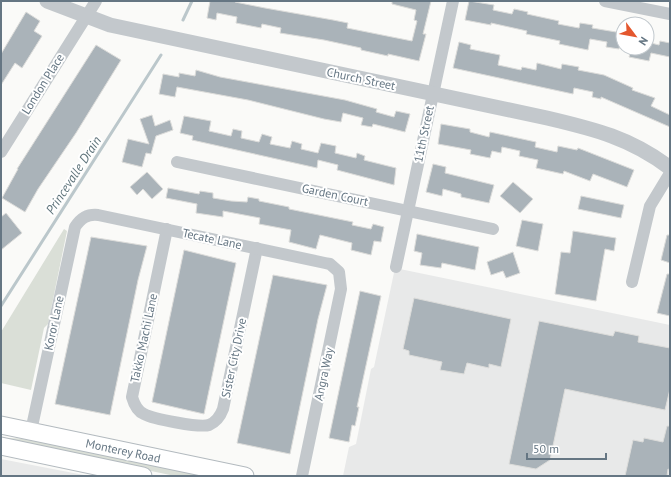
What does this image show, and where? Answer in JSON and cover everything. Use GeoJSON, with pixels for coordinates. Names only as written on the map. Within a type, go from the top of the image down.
{"type":"FeatureCollection","features":[{"type":"Feature","properties":{"kind":"main road","name":"Monterey Road"},"geometry":{"type":"LineString","coordinates":[[1,425],[245,476]]}},
{"type":"Feature","properties":{"kind":"main road","name":"Monterey Road"},"geometry":{"type":"LineString","coordinates":[[1,446],[143,476]]}},
{"type":"Feature","properties":{"kind":"street","name":"Church Street"},"geometry":{"type":"LineString","coordinates":[[47,1],[110,25],[433,94],[610,134],[653,155],[670,168]]}},
{"type":"Feature","properties":{"kind":"street","name":"London Place"},"geometry":{"type":"LineString","coordinates":[[1,152],[96,1]]}},
{"type":"Feature","properties":{"kind":"street","name":"11th Street"},"geometry":{"type":"LineString","coordinates":[[396,267],[453,1]]}},
{"type":"Feature","properties":{"kind":"street"},"geometry":{"type":"LineString","coordinates":[[605,1],[670,14]]}},
{"type":"Feature","properties":{"kind":"street","name":"Garden Court"},"geometry":{"type":"LineString","coordinates":[[177,162],[493,229]]}},
{"type":"Feature","properties":{"kind":"street"},"geometry":{"type":"LineString","coordinates":[[632,282],[650,206],[670,173]]}},
{"type":"Feature","properties":{"kind":"street","name":"Tecate Lane"},"geometry":{"type":"LineString","coordinates":[[82,218],[98,215],[167,229],[330,264],[339,272]]}},
{"type":"Feature","properties":{"kind":"street","name":"Koror Lane"},"geometry":{"type":"LineString","coordinates":[[31,431],[73,232],[82,218]]}},
{"type":"Feature","properties":{"kind":"street","name":"Takko Machi Lane"},"geometry":{"type":"LineString","coordinates":[[167,229],[132,397],[136,407],[144,414],[171,421]]}},
{"type":"Feature","properties":{"kind":"street","name":"Sister City Drive"},"geometry":{"type":"LineString","coordinates":[[171,421],[201,427],[213,423],[221,415],[256,248]]}},
{"type":"Feature","properties":{"kind":"street","name":"Angra Way"},"geometry":{"type":"LineString","coordinates":[[302,476],[341,289],[341,277],[339,272]]}},
{"type":"Feature","properties":{"kind":"shaded area"},"geometry":{"type":"Polygon","coordinates":[[[64,229],[67,231],[48,324],[44,328],[31,390],[1,383],[1,332],[64,229]]]}},
{"type":"Feature","properties":{"kind":"shaded area"},"geometry":{"type":"Polygon","coordinates":[[[395,268],[670,325],[670,476],[343,476],[349,447],[356,444],[371,369],[374,367],[395,268]]]}},
{"type":"Feature","properties":{"kind":"shaded area"},"geometry":{"type":"Polygon","coordinates":[[[5,438],[33,439],[214,476],[175,476],[12,442],[5,438]]]}},
{"type":"Feature","properties":{"kind":"shaded area"},"geometry":{"type":"Polygon","coordinates":[[[1,459],[89,476],[1,476],[1,459]]]}},
{"type":"Feature","properties":{"kind":"building"},"geometry":{"type":"Polygon","coordinates":[[[210,1],[235,1],[333,20],[348,23],[347,28],[412,41],[417,21],[414,20],[416,10],[392,4],[392,1],[431,1],[423,34],[426,34],[419,61],[388,54],[388,56],[361,50],[361,48],[324,40],[280,33],[281,28],[262,24],[261,28],[236,23],[237,17],[217,13],[216,20],[207,18],[210,1]]]}},
{"type":"Feature","properties":{"kind":"building"},"geometry":{"type":"Polygon","coordinates":[[[469,1],[494,5],[493,10],[512,14],[514,9],[528,12],[527,14],[559,21],[558,24],[579,28],[580,23],[593,25],[592,28],[615,32],[615,48],[606,47],[607,42],[590,39],[588,50],[559,44],[560,41],[526,34],[527,31],[491,23],[491,25],[465,20],[469,1]]]}},
{"type":"Feature","properties":{"kind":"building"},"geometry":{"type":"Polygon","coordinates":[[[26,12],[40,21],[34,31],[42,36],[22,68],[15,63],[1,85],[1,54],[26,12]]]}},
{"type":"Feature","properties":{"kind":"building"},"geometry":{"type":"Polygon","coordinates":[[[660,41],[670,43],[670,57],[655,54],[655,44],[659,45],[660,41]]]}},
{"type":"Feature","properties":{"kind":"building"},"geometry":{"type":"Polygon","coordinates":[[[459,42],[471,45],[470,49],[500,55],[498,65],[521,70],[522,67],[536,70],[537,63],[561,69],[562,64],[579,67],[578,70],[604,75],[633,88],[632,90],[655,98],[651,106],[670,115],[670,127],[601,97],[601,99],[592,97],[593,92],[574,88],[573,94],[453,68],[459,42]]]}},
{"type":"Feature","properties":{"kind":"building"},"geometry":{"type":"Polygon","coordinates":[[[96,45],[121,60],[76,133],[38,189],[25,212],[2,198],[17,169],[96,45]]]}},
{"type":"Feature","properties":{"kind":"building"},"geometry":{"type":"Polygon","coordinates":[[[629,56],[650,56],[649,61],[629,56]]]}},
{"type":"Feature","properties":{"kind":"building"},"geometry":{"type":"Polygon","coordinates":[[[196,70],[220,77],[345,100],[377,109],[376,112],[394,117],[396,111],[410,114],[405,132],[373,124],[372,127],[361,125],[363,118],[343,113],[341,122],[248,100],[177,87],[175,97],[159,94],[163,74],[179,77],[179,73],[195,76],[196,70]]]}},
{"type":"Feature","properties":{"kind":"building"},"geometry":{"type":"Polygon","coordinates":[[[152,115],[155,126],[170,120],[173,130],[156,136],[151,154],[146,153],[142,167],[122,162],[128,139],[149,144],[140,119],[152,115]]]}},
{"type":"Feature","properties":{"kind":"building"},"geometry":{"type":"Polygon","coordinates":[[[184,116],[211,121],[209,131],[231,136],[233,129],[242,131],[241,138],[259,142],[262,134],[272,137],[270,144],[290,148],[292,141],[302,144],[301,149],[318,153],[321,143],[336,146],[335,153],[356,158],[357,153],[365,156],[364,160],[396,168],[394,185],[337,170],[338,165],[318,160],[317,168],[192,140],[193,136],[180,133],[184,116]]]}},
{"type":"Feature","properties":{"kind":"building"},"geometry":{"type":"Polygon","coordinates":[[[441,124],[470,129],[470,132],[489,137],[490,132],[536,142],[535,147],[557,152],[558,146],[577,150],[578,148],[634,170],[627,187],[593,174],[590,181],[564,171],[563,174],[536,168],[538,160],[519,156],[520,151],[502,147],[501,153],[492,151],[490,158],[470,154],[471,150],[438,144],[441,124]]]}},
{"type":"Feature","properties":{"kind":"building"},"geometry":{"type":"Polygon","coordinates":[[[433,164],[446,167],[445,173],[494,185],[489,203],[461,197],[461,194],[443,189],[442,196],[426,192],[433,164]]]}},
{"type":"Feature","properties":{"kind":"building"},"geometry":{"type":"Polygon","coordinates":[[[147,172],[163,189],[152,199],[143,189],[137,195],[130,187],[147,172]]]}},
{"type":"Feature","properties":{"kind":"building"},"geometry":{"type":"Polygon","coordinates":[[[513,182],[533,199],[520,213],[500,196],[513,182]]]}},
{"type":"Feature","properties":{"kind":"building"},"geometry":{"type":"Polygon","coordinates":[[[168,188],[199,194],[200,191],[213,193],[213,198],[231,201],[247,202],[248,197],[259,199],[259,201],[289,207],[289,209],[353,222],[352,225],[371,229],[373,224],[384,227],[381,242],[374,241],[371,255],[351,250],[352,243],[320,235],[316,249],[289,242],[291,230],[259,224],[260,218],[223,211],[223,217],[196,213],[197,204],[166,198],[168,188]]]}},
{"type":"Feature","properties":{"kind":"building"},"geometry":{"type":"Polygon","coordinates":[[[581,196],[624,205],[621,218],[578,209],[581,196]]]}},
{"type":"Feature","properties":{"kind":"building"},"geometry":{"type":"Polygon","coordinates":[[[6,213],[22,233],[1,250],[1,217],[6,213]]]}},
{"type":"Feature","properties":{"kind":"building"},"geometry":{"type":"Polygon","coordinates":[[[522,220],[543,224],[538,251],[516,246],[522,220]]]}},
{"type":"Feature","properties":{"kind":"building"},"geometry":{"type":"Polygon","coordinates":[[[573,231],[616,238],[614,251],[605,249],[596,301],[555,294],[561,252],[570,253],[573,231]]]}},
{"type":"Feature","properties":{"kind":"building"},"geometry":{"type":"Polygon","coordinates":[[[417,234],[479,247],[475,270],[442,263],[441,268],[420,265],[422,253],[414,251],[417,234]]]}},
{"type":"Feature","properties":{"kind":"building"},"geometry":{"type":"Polygon","coordinates":[[[667,235],[670,235],[670,263],[661,260],[667,235]]]}},
{"type":"Feature","properties":{"kind":"building"},"geometry":{"type":"Polygon","coordinates":[[[91,237],[147,246],[138,280],[110,415],[55,404],[91,237]]]}},
{"type":"Feature","properties":{"kind":"building"},"geometry":{"type":"Polygon","coordinates":[[[184,250],[236,263],[204,414],[152,402],[184,250]]]}},
{"type":"Feature","properties":{"kind":"building"},"geometry":{"type":"Polygon","coordinates":[[[513,252],[520,273],[506,278],[503,271],[491,275],[487,262],[513,252]]]}},
{"type":"Feature","properties":{"kind":"building"},"geometry":{"type":"Polygon","coordinates":[[[667,274],[670,274],[670,316],[657,313],[667,274]]]}},
{"type":"Feature","properties":{"kind":"building"},"geometry":{"type":"Polygon","coordinates":[[[273,275],[327,285],[318,319],[290,454],[237,443],[273,275]]]}},
{"type":"Feature","properties":{"kind":"building"},"geometry":{"type":"Polygon","coordinates":[[[360,291],[381,296],[357,407],[359,407],[355,426],[352,425],[349,442],[329,438],[360,291]]]}},
{"type":"Feature","properties":{"kind":"building"},"geometry":{"type":"Polygon","coordinates":[[[414,298],[511,319],[501,367],[489,364],[489,368],[467,363],[464,374],[440,370],[442,362],[409,355],[409,351],[403,349],[414,298]]]}},
{"type":"Feature","properties":{"kind":"building"},"geometry":{"type":"Polygon","coordinates":[[[539,321],[613,336],[615,331],[639,336],[638,342],[670,348],[670,389],[665,410],[565,389],[550,460],[536,469],[509,464],[539,321]]]}},
{"type":"Feature","properties":{"kind":"building"},"geometry":{"type":"Polygon","coordinates":[[[667,426],[670,426],[670,470],[668,469],[667,476],[625,476],[633,440],[643,442],[644,438],[663,442],[667,426]]]}},
{"type":"Feature","properties":{"kind":"waterway","name":"Princevalle Drain"},"geometry":{"type":"LineString","coordinates":[[183,20],[192,1]]}},
{"type":"Feature","properties":{"kind":"waterway","name":"Princevalle Drain"},"geometry":{"type":"LineString","coordinates":[[1,306],[161,55]]}}]}
